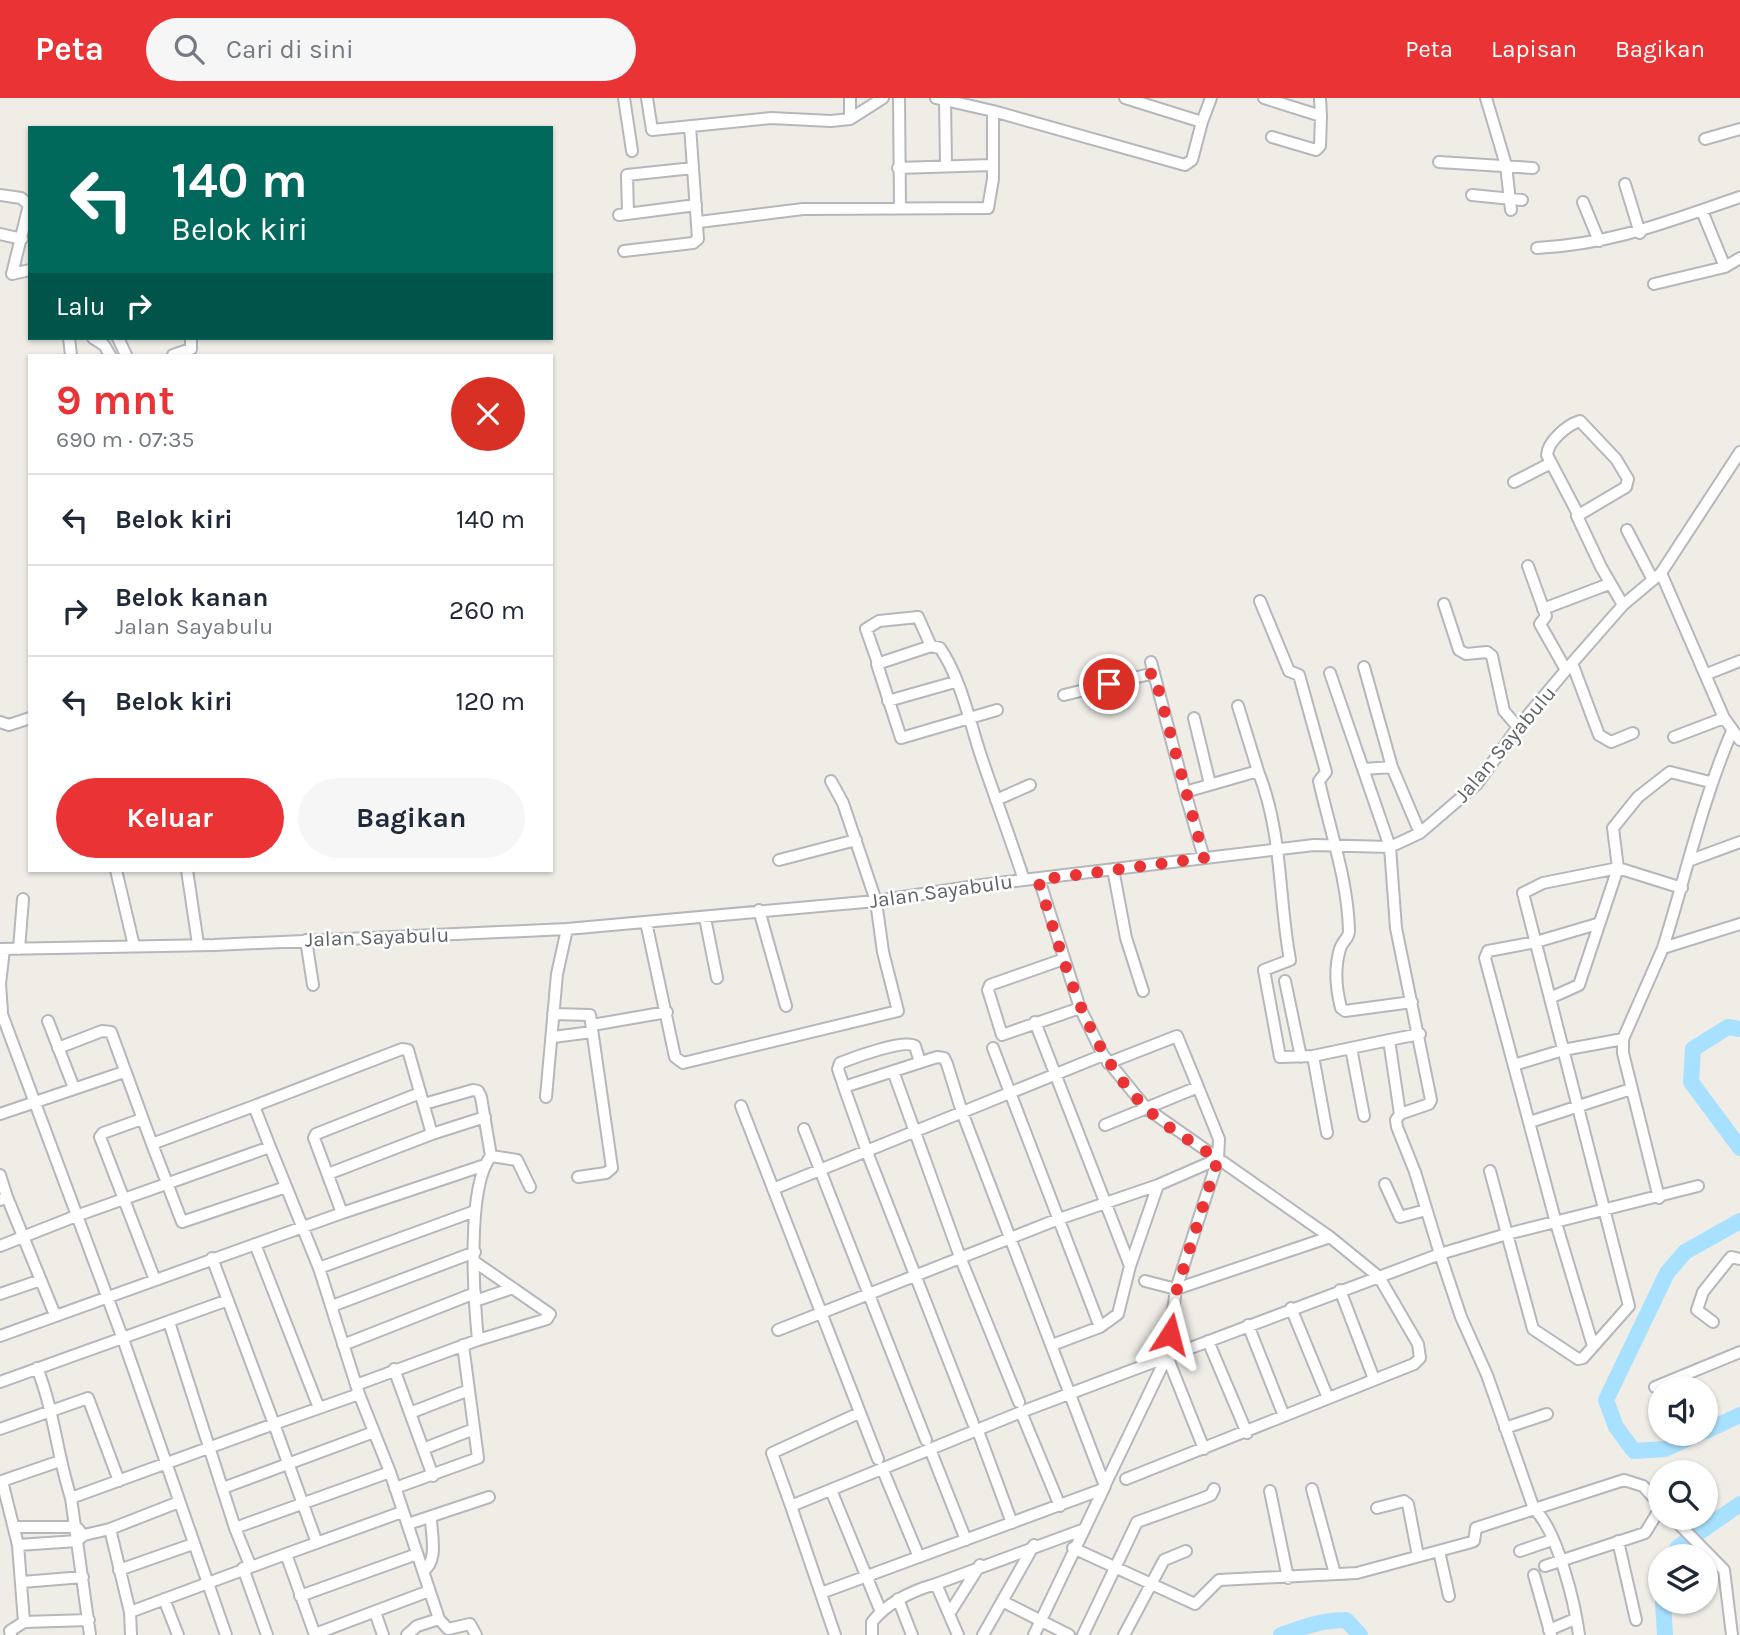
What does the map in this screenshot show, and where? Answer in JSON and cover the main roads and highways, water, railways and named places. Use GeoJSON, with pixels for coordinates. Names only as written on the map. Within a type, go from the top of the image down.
{"type":"FeatureCollection","features":[{"type":"Feature","properties":{"kind":"waterway"},"geometry":{"type":"LineString","coordinates":[[1740,1029],[1728,1027],[1693,1049],[1691,1082],[1740,1148]]}},
{"type":"Feature","properties":{"kind":"waterway"},"geometry":{"type":"LineString","coordinates":[[1672,1446],[1665,1449],[1634,1451],[1616,1427],[1606,1400],[1667,1273],[1685,1252],[1740,1221]]}},
{"type":"Feature","properties":{"kind":"waterway"},"geometry":{"type":"LineString","coordinates":[[1718,1425],[1740,1415]]}},
{"type":"Feature","properties":{"kind":"waterway"},"geometry":{"type":"LineString","coordinates":[[1682,1544],[1740,1504]]}},
{"type":"Feature","properties":{"kind":"waterway"},"geometry":{"type":"LineString","coordinates":[[1664,1614],[1665,1635]]}},
{"type":"Feature","properties":{"kind":"waterway"},"geometry":{"type":"LineString","coordinates":[[1281,1635],[1337,1620],[1346,1620],[1360,1635]]}}]}
